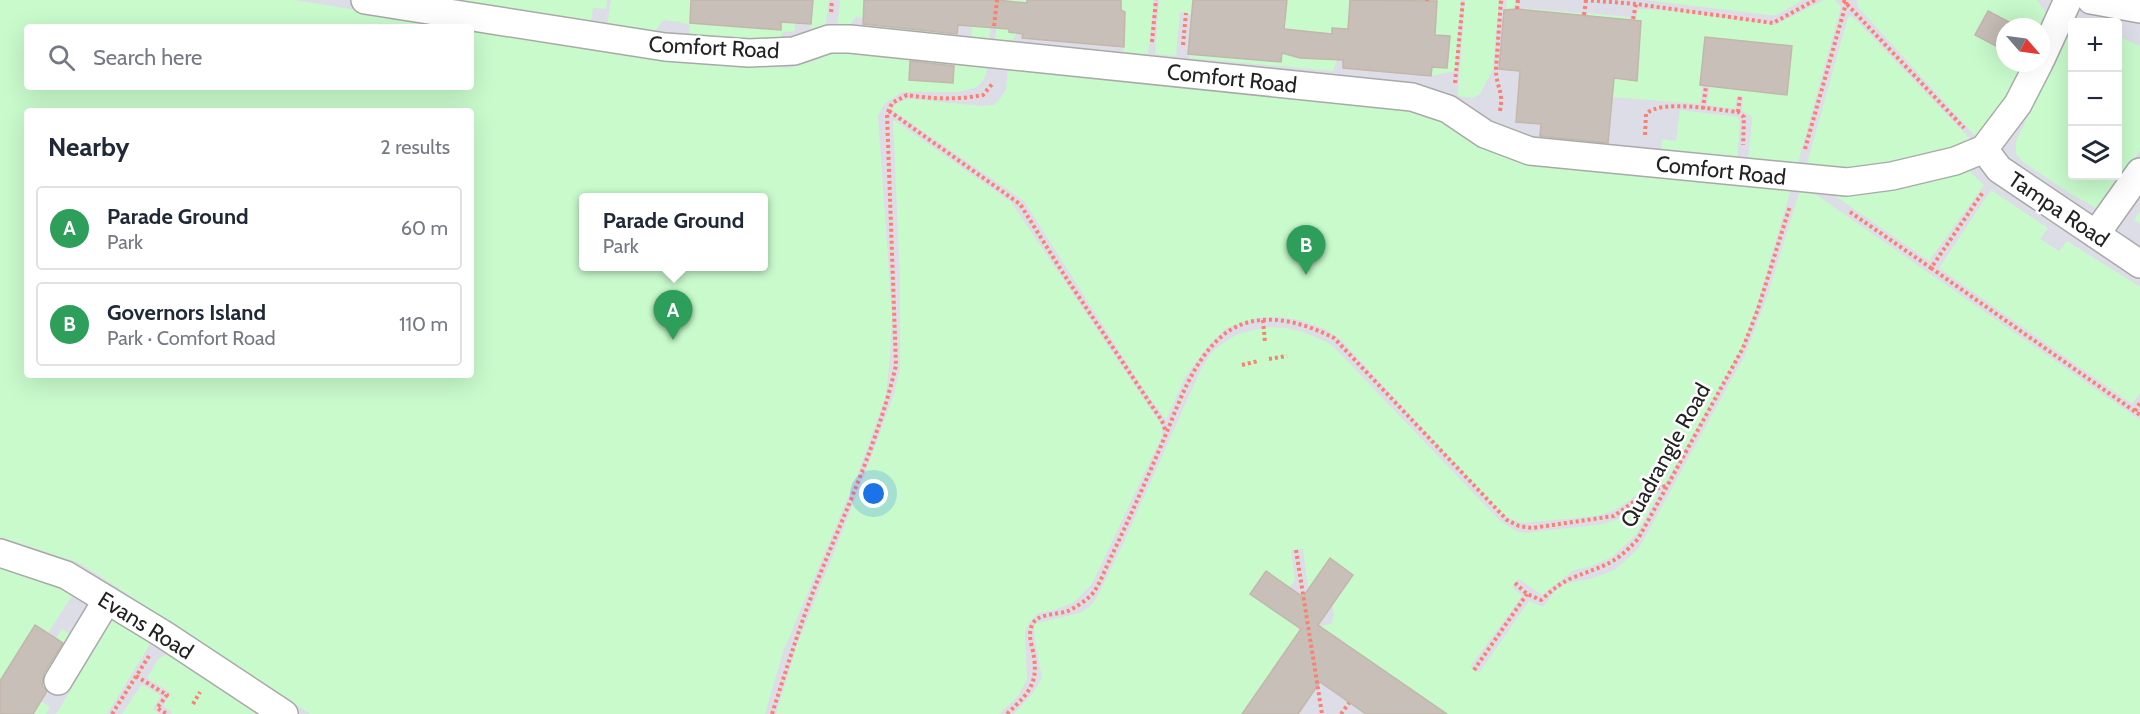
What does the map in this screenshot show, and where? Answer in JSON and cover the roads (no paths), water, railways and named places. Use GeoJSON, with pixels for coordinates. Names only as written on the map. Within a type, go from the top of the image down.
{"type":"FeatureCollection","features":[{"type":"Feature","properties":{"kind":"street","name":"Comfort Road"},"geometry":{"type":"LineString","coordinates":[[365,0],[665,47],[760,53],[794,51],[829,39],[850,39],[1412,96],[1444,108],[1490,136],[1530,151],[1847,183],[1892,176],[1955,161],[1992,159]]}},
{"type":"Feature","properties":{"kind":"street"},"geometry":{"type":"LineString","coordinates":[[2050,39],[2068,0]]}},
{"type":"Feature","properties":{"kind":"street"},"geometry":{"type":"LineString","coordinates":[[2091,0],[2140,7]]}},
{"type":"Feature","properties":{"kind":"street"},"geometry":{"type":"LineString","coordinates":[[2133,0],[2140,7]]}},
{"type":"Feature","properties":{"kind":"street"},"geometry":{"type":"LineString","coordinates":[[1992,159],[2034,72]]}},
{"type":"Feature","properties":{"kind":"street","name":"Tampa Road"},"geometry":{"type":"LineString","coordinates":[[1992,159],[2140,264]]}},
{"type":"Feature","properties":{"kind":"street"},"geometry":{"type":"LineString","coordinates":[[2096,234],[2140,172]]}},
{"type":"Feature","properties":{"kind":"street","name":"Evans Road"},"geometry":{"type":"LineString","coordinates":[[0,553],[66,575],[163,634],[284,714]]}},
{"type":"Feature","properties":{"kind":"street"},"geometry":{"type":"LineString","coordinates":[[58,681],[107,600]]}},
{"type":"Feature","properties":{"kind":"place","name":"Governors Island"},"geometry":{"type":"Point","coordinates":[1306,275]}},
{"type":"Feature","properties":{"kind":"place","name":"Parade Ground"},"geometry":{"type":"Point","coordinates":[673,340]}}]}
